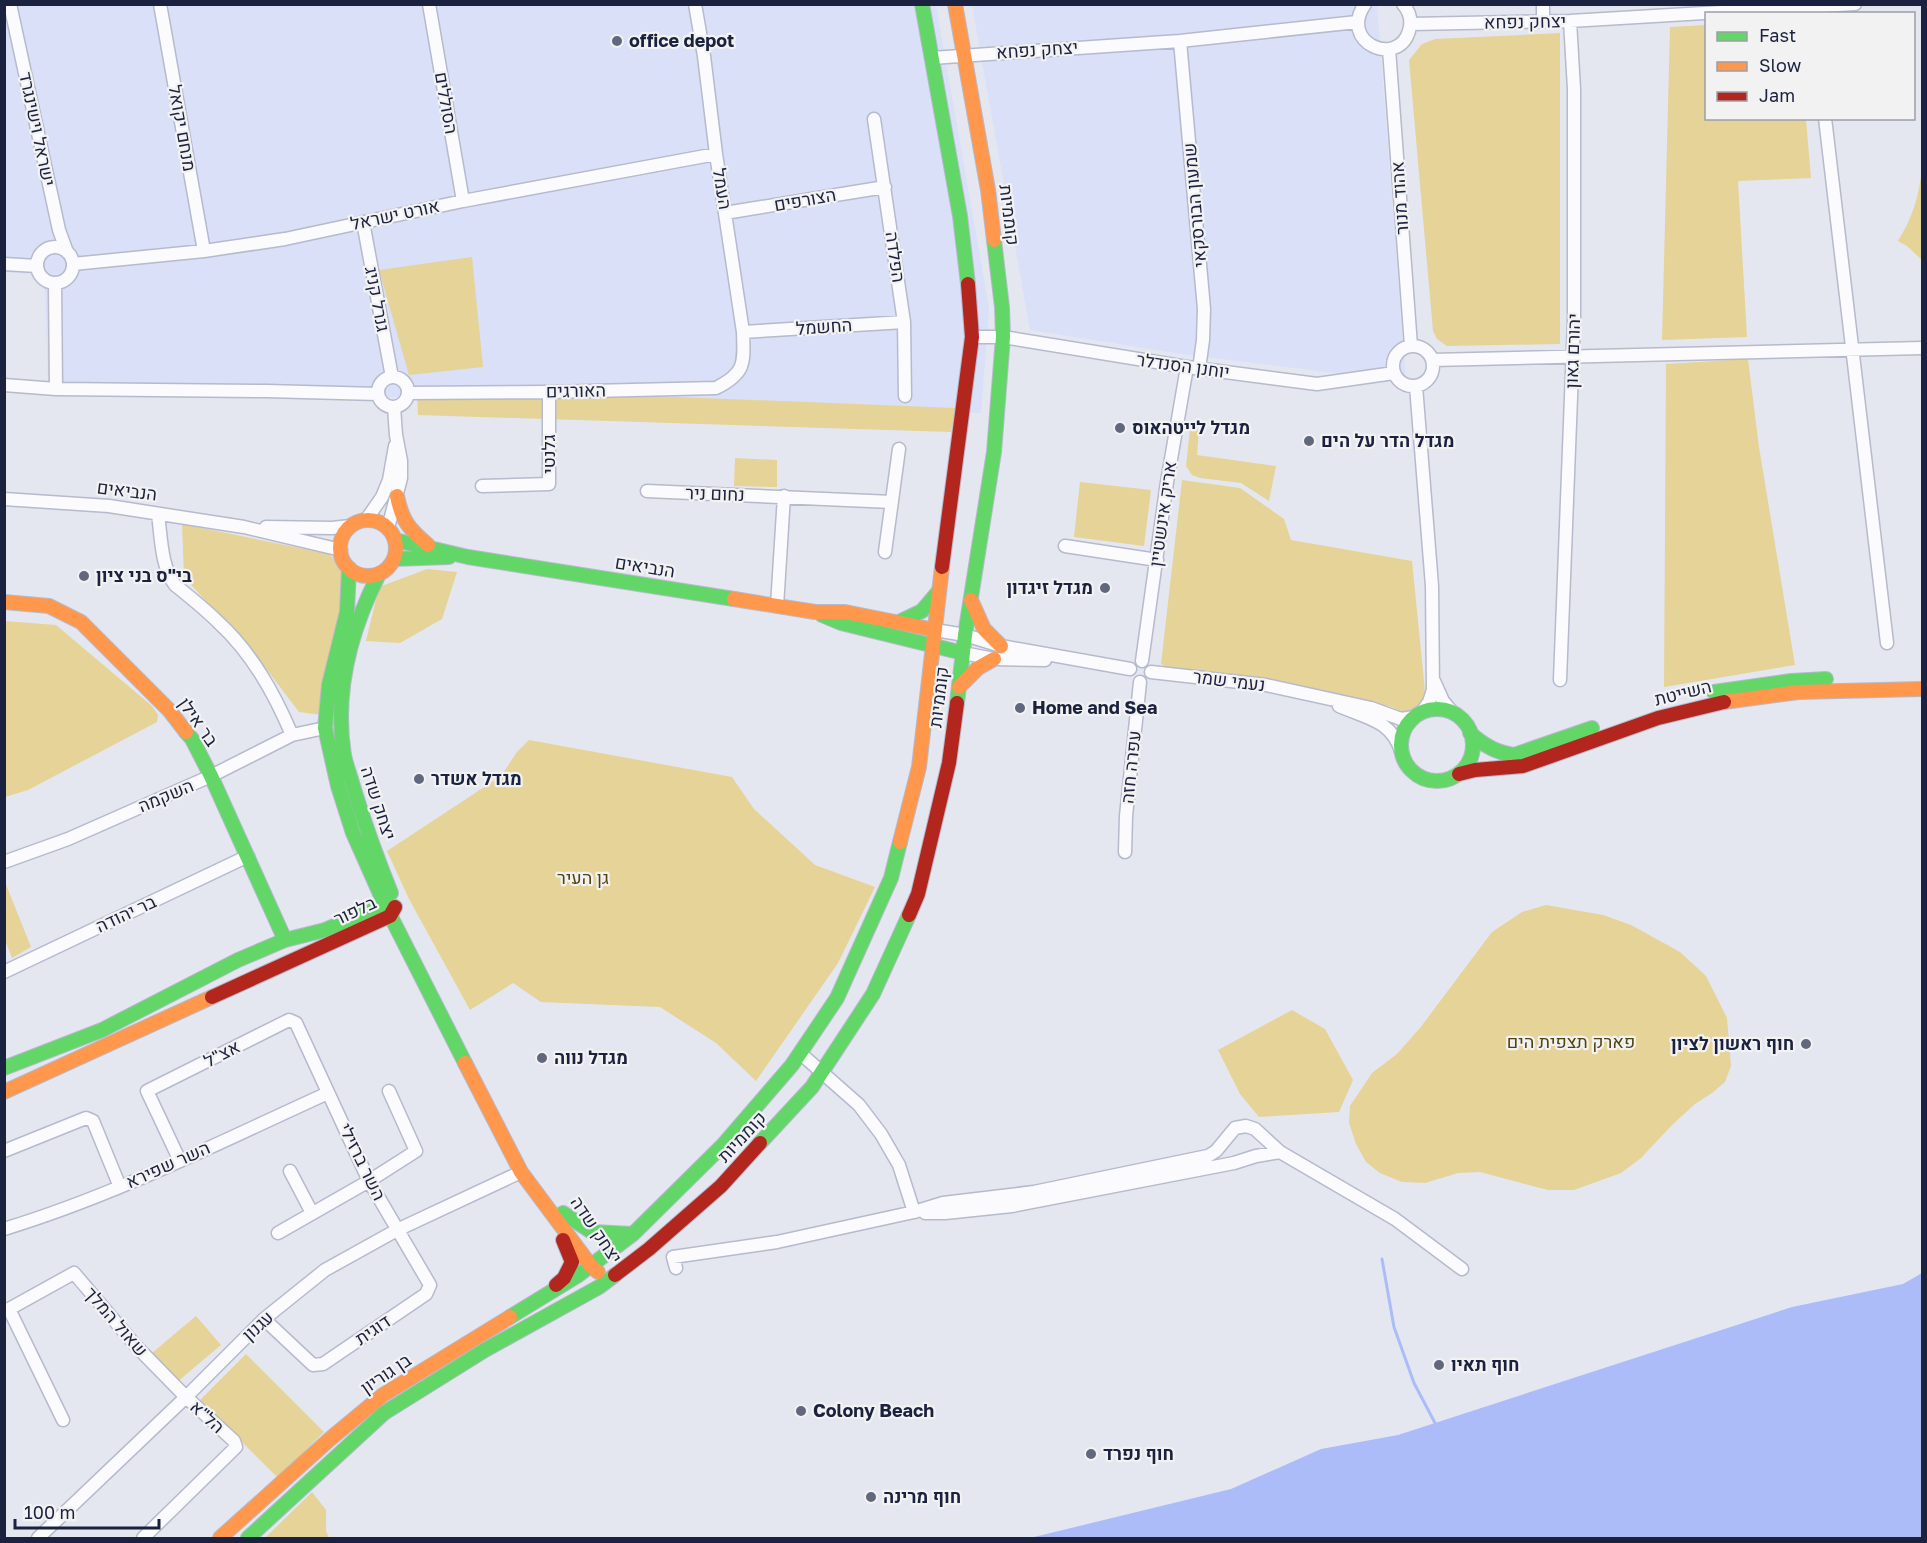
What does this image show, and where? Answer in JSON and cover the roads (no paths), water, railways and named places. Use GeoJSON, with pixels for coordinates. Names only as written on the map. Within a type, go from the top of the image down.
{"type":"FeatureCollection","features":[{"type":"Feature","properties":{"kind":"street","name":"ישראל וישינגרד"},"geometry":{"type":"LineString","coordinates":[[10,4],[59,230],[70,258]]}},
{"type":"Feature","properties":{"kind":"street","name":"מנחם יקואל"},"geometry":{"type":"LineString","coordinates":[[160,4],[204,251]]}},
{"type":"Feature","properties":{"kind":"street","name":"הסוללים"},"geometry":{"type":"LineString","coordinates":[[429,4],[463,201]]}},
{"type":"Feature","properties":{"kind":"street","name":"העמל"},"geometry":{"type":"LineString","coordinates":[[695,4],[743,332],[744,358],[738,374]]}},
{"type":"Feature","properties":{"kind":"street","name":"קוממיות"},"geometry":{"type":"LineString","coordinates":[[595,1263],[633,1234],[723,1145],[800,1053],[837,998],[891,878],[919,767],[972,337],[971,307],[960,216],[922,4]]}},
{"type":"Feature","properties":{"kind":"street","name":"קוממיות"},"geometry":{"type":"LineString","coordinates":[[608,1280],[649,1249],[721,1186],[812,1087],[873,994],[918,894],[949,763],[970,598],[994,452],[1003,337],[1002,307],[988,190],[956,4]]}},
{"type":"Feature","properties":{"kind":"street"},"geometry":{"type":"LineString","coordinates":[[1365,4],[1357,22],[1359,32],[1371,46],[1379,49],[1389,49],[1403,42],[1408,35],[1411,24],[1410,15],[1403,4]]}},
{"type":"Feature","properties":{"kind":"street"},"geometry":{"type":"LineString","coordinates":[[1543,4],[1543,21]]}},
{"type":"Feature","properties":{"kind":"street","name":"יצחק נפחא"},"geometry":{"type":"LineString","coordinates":[[1767,12],[1811,10],[1855,4]]}},
{"type":"Feature","properties":{"kind":"street","name":"יצחק נפחא"},"geometry":{"type":"LineString","coordinates":[[1411,24],[1570,21],[1705,15]]}},
{"type":"Feature","properties":{"kind":"street","name":"יהורם גאון"},"geometry":{"type":"LineString","coordinates":[[1560,680],[1573,356],[1574,89],[1570,21]]}},
{"type":"Feature","properties":{"kind":"street","name":"יצחק נפחא"},"geometry":{"type":"LineString","coordinates":[[932,58],[1180,40],[1357,22]]}},
{"type":"Feature","properties":{"kind":"street","name":"שמעון הבורסקאי"},"geometry":{"type":"LineString","coordinates":[[1180,40],[1204,309],[1203,340],[1193,368]]}},
{"type":"Feature","properties":{"kind":"street","name":"אהוד מנור"},"geometry":{"type":"LineString","coordinates":[[1389,49],[1411,346]]}},
{"type":"Feature","properties":{"kind":"street","name":"הפלדה"},"geometry":{"type":"LineString","coordinates":[[874,119],[904,322],[905,396]]}},
{"type":"Feature","properties":{"kind":"street"},"geometry":{"type":"LineString","coordinates":[[1825,120],[1887,644]]}},
{"type":"Feature","properties":{"kind":"street","name":"אורט ישראל"},"geometry":{"type":"LineString","coordinates":[[70,258],[204,251],[285,239],[463,201],[716,154]]}},
{"type":"Feature","properties":{"kind":"street","name":"הצורפים"},"geometry":{"type":"LineString","coordinates":[[725,213],[885,187]]}},
{"type":"Feature","properties":{"kind":"street","name":"גנרל קניג"},"geometry":{"type":"LineString","coordinates":[[363,222],[392,377]]}},
{"type":"Feature","properties":{"kind":"street"},"geometry":{"type":"LineString","coordinates":[[58,247],[70,258],[72,270],[66,279],[55,283],[41,276],[37,266],[39,256],[47,248],[58,247]]}},
{"type":"Feature","properties":{"kind":"street"},"geometry":{"type":"LineString","coordinates":[[4,264],[37,266]]}},
{"type":"Feature","properties":{"kind":"street"},"geometry":{"type":"LineString","coordinates":[[55,283],[56,388]]}},
{"type":"Feature","properties":{"kind":"street","name":"החשמל"},"geometry":{"type":"LineString","coordinates":[[743,332],[904,322]]}},
{"type":"Feature","properties":{"kind":"street","name":"יוחנן הסנדלר"},"geometry":{"type":"LineString","coordinates":[[972,337],[1003,337],[1193,368],[1317,384],[1394,373]]}},
{"type":"Feature","properties":{"kind":"street"},"geometry":{"type":"LineString","coordinates":[[1852,349],[1923,340]]}},
{"type":"Feature","properties":{"kind":"street"},"geometry":{"type":"LineString","coordinates":[[1411,346],[1424,349],[1432,360],[1431,375],[1426,381],[1416,386],[1403,383],[1394,373],[1394,358],[1398,352],[1411,346]]}},
{"type":"Feature","properties":{"kind":"street"},"geometry":{"type":"LineString","coordinates":[[1432,360],[1923,348]]}},
{"type":"Feature","properties":{"kind":"street","name":"אריק אינשטיין"},"geometry":{"type":"LineString","coordinates":[[1142,661],[1167,482],[1193,368]]}},
{"type":"Feature","properties":{"kind":"street","name":"האורגים"},"geometry":{"type":"LineString","coordinates":[[408,393],[716,388],[738,374]]}},
{"type":"Feature","properties":{"kind":"street"},"geometry":{"type":"LineString","coordinates":[[392,377],[404,381],[408,393],[402,405],[394,407],[383,404],[378,394],[381,382],[392,377]]}},
{"type":"Feature","properties":{"kind":"street"},"geometry":{"type":"LineString","coordinates":[[4,385],[378,394]]}},
{"type":"Feature","properties":{"kind":"street"},"geometry":{"type":"LineString","coordinates":[[1416,386],[1432,586],[1433,680],[1429,702],[1418,714],[1403,732],[1401,751],[1404,762],[1420,778],[1442,781],[1460,774],[1467,766],[1473,747],[1470,732],[1462,719],[1443,709],[1432,709],[1418,714]]}},
{"type":"Feature","properties":{"kind":"street","name":"גלנטי"},"geometry":{"type":"LineString","coordinates":[[482,486],[549,484],[549,392]]}},
{"type":"Feature","properties":{"kind":"street"},"geometry":{"type":"LineString","coordinates":[[392,534],[374,520],[366,520],[350,526],[345,533],[340,550],[342,557],[349,568],[363,576],[378,574],[390,566],[394,559],[396,550],[392,534],[401,478],[401,461],[394,407]]}},
{"type":"Feature","properties":{"kind":"street"},"geometry":{"type":"LineString","coordinates":[[366,520],[382,496],[388,480],[396,435]]}},
{"type":"Feature","properties":{"kind":"street"},"geometry":{"type":"LineString","coordinates":[[885,552],[899,449]]}},
{"type":"Feature","properties":{"kind":"street","name":"נחום ניר"},"geometry":{"type":"LineString","coordinates":[[647,491],[892,502]]}},
{"type":"Feature","properties":{"kind":"street"},"geometry":{"type":"LineString","coordinates":[[397,496],[407,528],[431,547]]}},
{"type":"Feature","properties":{"kind":"street"},"geometry":{"type":"LineString","coordinates":[[777,606],[784,496]]}},
{"type":"Feature","properties":{"kind":"street","name":"הנביאים"},"geometry":{"type":"LineString","coordinates":[[4,499],[109,506],[158,513],[244,527],[340,550]]}},
{"type":"Feature","properties":{"kind":"street"},"geometry":{"type":"LineString","coordinates":[[158,513],[170,579],[220,623],[254,662],[277,699],[292,735]]}},
{"type":"Feature","properties":{"kind":"street","name":"הנביאים"},"geometry":{"type":"LineString","coordinates":[[244,527],[332,528],[350,526]]}},
{"type":"Feature","properties":{"kind":"street","name":"הנביאים"},"geometry":{"type":"LineString","coordinates":[[392,534],[468,557],[815,612],[845,612],[935,630]]}},
{"type":"Feature","properties":{"kind":"street"},"geometry":{"type":"LineString","coordinates":[[1065,546],[1156,560]]}},
{"type":"Feature","properties":{"kind":"street","name":"הנביאים"},"geometry":{"type":"LineString","coordinates":[[394,559],[468,557]]}},
{"type":"Feature","properties":{"kind":"street","name":"יצחק שדה"},"geometry":{"type":"LineString","coordinates":[[349,568],[347,612],[330,685],[325,728],[338,786],[353,833],[371,876],[529,1166],[595,1263]]}},
{"type":"Feature","properties":{"kind":"street","name":"יצחק שדה"},"geometry":{"type":"LineString","coordinates":[[378,574],[367,595],[347,657],[342,710],[344,756],[390,909],[402,939],[521,1172],[548,1210],[608,1280]]}},
{"type":"Feature","properties":{"kind":"street"},"geometry":{"type":"LineString","coordinates":[[899,622],[919,614],[939,591]]}},
{"type":"Feature","properties":{"kind":"street"},"geometry":{"type":"LineString","coordinates":[[970,598],[984,629],[1001,646]]}},
{"type":"Feature","properties":{"kind":"street","name":"בר אילן"},"geometry":{"type":"LineString","coordinates":[[4,602],[49,606],[81,622],[169,710],[192,739],[211,776],[285,940]]}},
{"type":"Feature","properties":{"kind":"street","name":"הנביאים"},"geometry":{"type":"LineString","coordinates":[[815,612],[841,623],[963,653]]}},
{"type":"Feature","properties":{"kind":"street"},"geometry":{"type":"LineString","coordinates":[[935,630],[965,635],[1001,646],[1130,669]]}},
{"type":"Feature","properties":{"kind":"street"},"geometry":{"type":"LineString","coordinates":[[903,639],[919,655],[929,676]]}},
{"type":"Feature","properties":{"kind":"street"},"geometry":{"type":"LineString","coordinates":[[963,653],[994,659],[1084,662]]}},
{"type":"Feature","properties":{"kind":"street"},"geometry":{"type":"LineString","coordinates":[[958,687],[978,668],[994,659]]}},
{"type":"Feature","properties":{"kind":"street"},"geometry":{"type":"LineString","coordinates":[[1142,661],[1149,665],[1151,672],[1147,679],[1140,682],[1131,676],[1130,669],[1135,662],[1142,661]]}},
{"type":"Feature","properties":{"kind":"street","name":"נעמי שמר"},"geometry":{"type":"LineString","coordinates":[[1151,672],[1243,682],[1308,693],[1371,708],[1401,719],[1418,714]]}},
{"type":"Feature","properties":{"kind":"street","name":"השייטת"},"geometry":{"type":"LineString","coordinates":[[1470,732],[1491,749],[1514,755],[1664,704],[1719,691],[1791,681],[1923,678]]}},
{"type":"Feature","properties":{"kind":"street"},"geometry":{"type":"LineString","coordinates":[[1433,680],[1443,701],[1453,713]]}},
{"type":"Feature","properties":{"kind":"street","name":"עפרה חזה"},"geometry":{"type":"LineString","coordinates":[[1125,852],[1126,816],[1140,682]]}},
{"type":"Feature","properties":{"kind":"street","name":"השייטת"},"geometry":{"type":"LineString","coordinates":[[1460,774],[1478,769],[1523,766],[1643,722],[1718,703],[1757,696],[1816,690],[1923,689]]}},
{"type":"Feature","properties":{"kind":"street","name":"נעמי שמר"},"geometry":{"type":"LineString","coordinates":[[1308,693],[1384,726],[1394,736],[1401,751]]}},
{"type":"Feature","properties":{"kind":"street","name":"השקמה"},"geometry":{"type":"LineString","coordinates":[[4,861],[68,839],[211,776],[292,735],[325,728]]}},
{"type":"Feature","properties":{"kind":"street","name":"בר יהודה"},"geometry":{"type":"LineString","coordinates":[[4,972],[248,856]]}},
{"type":"Feature","properties":{"kind":"street"},"geometry":{"type":"LineString","coordinates":[[371,876],[363,920],[402,939]]}},
{"type":"Feature","properties":{"kind":"street","name":"בלפור"},"geometry":{"type":"LineString","coordinates":[[4,1092],[123,1040],[363,920],[390,909]]}},
{"type":"Feature","properties":{"kind":"street","name":"בלפור"},"geometry":{"type":"LineString","coordinates":[[4,1068],[102,1030],[228,965],[285,940],[363,920]]}},
{"type":"Feature","properties":{"kind":"street","name":"אצ\"ל"},"geometry":{"type":"LineString","coordinates":[[180,1161],[147,1092],[290,1020],[296,1023],[328,1093]]}},
{"type":"Feature","properties":{"kind":"street"},"geometry":{"type":"LineString","coordinates":[[800,1053],[859,1105],[882,1134],[898,1165],[914,1212]]}},
{"type":"Feature","properties":{"kind":"street"},"geometry":{"type":"LineString","coordinates":[[278,1233],[416,1151],[389,1091]]}},
{"type":"Feature","properties":{"kind":"street","name":"השר ברזילי"},"geometry":{"type":"LineString","coordinates":[[328,1093],[369,1181],[397,1230]]}},
{"type":"Feature","properties":{"kind":"street","name":"השר שפירא"},"geometry":{"type":"LineString","coordinates":[[4,1229],[47,1216],[120,1187],[328,1093]]}},
{"type":"Feature","properties":{"kind":"street"},"geometry":{"type":"LineString","coordinates":[[4,1151],[86,1118],[93,1121],[120,1187]]}},
{"type":"Feature","properties":{"kind":"street"},"geometry":{"type":"LineString","coordinates":[[675,1268],[673,1257],[777,1242],[914,1212],[943,1203],[1034,1192],[1198,1158],[1216,1151],[1235,1128],[1246,1126],[1256,1130],[1280,1152],[1395,1219],[1462,1269]]}},
{"type":"Feature","properties":{"kind":"street"},"geometry":{"type":"LineString","coordinates":[[1246,1159],[1257,1149],[1256,1130]]}},
{"type":"Feature","properties":{"kind":"street"},"geometry":{"type":"LineString","coordinates":[[914,1212],[945,1213],[1012,1206],[1280,1152]]}},
{"type":"Feature","properties":{"kind":"street"},"geometry":{"type":"LineString","coordinates":[[290,1171],[312,1213]]}},
{"type":"Feature","properties":{"kind":"street","name":"עגנון"},"geometry":{"type":"LineString","coordinates":[[38,1539],[264,1319],[326,1270],[397,1230],[521,1172]]}},
{"type":"Feature","properties":{"kind":"street"},"geometry":{"type":"LineString","coordinates":[[533,1305],[564,1278],[572,1262],[569,1251],[548,1210]]}},
{"type":"Feature","properties":{"kind":"street"},"geometry":{"type":"LineString","coordinates":[[563,1213],[592,1232],[633,1234]]}},
{"type":"Feature","properties":{"kind":"street","name":"דוגית"},"geometry":{"type":"LineString","coordinates":[[264,1319],[313,1365],[323,1364],[426,1294],[430,1286],[397,1230]]}},
{"type":"Feature","properties":{"kind":"street","name":"בן גוריון"},"geometry":{"type":"LineString","coordinates":[[220,1539],[330,1439],[383,1395],[533,1305],[595,1263]]}},
{"type":"Feature","properties":{"kind":"street","name":"שאול המלך"},"geometry":{"type":"LineString","coordinates":[[7,1310],[75,1273],[136,1346],[186,1397]]}},
{"type":"Feature","properties":{"kind":"street","name":"בן גוריון"},"geometry":{"type":"LineString","coordinates":[[248,1539],[384,1413],[475,1356],[578,1300],[608,1280]]}},
{"type":"Feature","properties":{"kind":"street"},"geometry":{"type":"LineString","coordinates":[[7,1310],[63,1420]]}},
{"type":"Feature","properties":{"kind":"street","name":"הל\"א"},"geometry":{"type":"LineString","coordinates":[[143,1539],[236,1447],[234,1441],[186,1397]]}},
{"type":"Feature","properties":{"kind":"water"},"geometry":{"type":"Polygon","coordinates":[[[1922,1273],[1922,1538],[1030,1538],[1231,1489],[1321,1449],[1398,1435],[1792,1307],[1903,1284],[1922,1273]]]}},
{"type":"Feature","properties":{"kind":"waterway"},"geometry":{"type":"LineString","coordinates":[[1382,1259],[1394,1327],[1414,1383],[1435,1423]]}},
{"type":"Feature","properties":{"kind":"place","name":"office depot"},"geometry":{"type":"Point","coordinates":[617,41]}},
{"type":"Feature","properties":{"kind":"place","name":"מגדל לייטהאוס"},"geometry":{"type":"Point","coordinates":[1120,428]}},
{"type":"Feature","properties":{"kind":"place","name":"מגדל הדר על הים"},"geometry":{"type":"Point","coordinates":[1309,441]}},
{"type":"Feature","properties":{"kind":"place","name":"בי\"ס בני ציון"},"geometry":{"type":"Point","coordinates":[84,576]}},
{"type":"Feature","properties":{"kind":"place","name":"מגדל זיגדון"},"geometry":{"type":"Point","coordinates":[1105,588]}},
{"type":"Feature","properties":{"kind":"place","name":"Home and Sea"},"geometry":{"type":"Point","coordinates":[1020,708]}},
{"type":"Feature","properties":{"kind":"place","name":"מגדל אשדר"},"geometry":{"type":"Point","coordinates":[419,779]}},
{"type":"Feature","properties":{"kind":"place","name":"חוף ראשון לציון"},"geometry":{"type":"Point","coordinates":[1806,1044]}},
{"type":"Feature","properties":{"kind":"place","name":"מגדל נווה"},"geometry":{"type":"Point","coordinates":[542,1058]}},
{"type":"Feature","properties":{"kind":"place","name":"חוף תאיו"},"geometry":{"type":"Point","coordinates":[1439,1365]}},
{"type":"Feature","properties":{"kind":"place","name":"Colony Beach"},"geometry":{"type":"Point","coordinates":[801,1411]}},
{"type":"Feature","properties":{"kind":"place","name":"חוף נפרד"},"geometry":{"type":"Point","coordinates":[1091,1454]}},
{"type":"Feature","properties":{"kind":"place","name":"חוף מרינה"},"geometry":{"type":"Point","coordinates":[871,1497]}},
{"type":"Feature","properties":{"kind":"park label","name":"גן העיר"},"geometry":{"type":"Point","coordinates":[583,878]}},
{"type":"Feature","properties":{"kind":"park label","name":"פארק תצפית הים"},"geometry":{"type":"Point","coordinates":[1571,1042]}}]}
